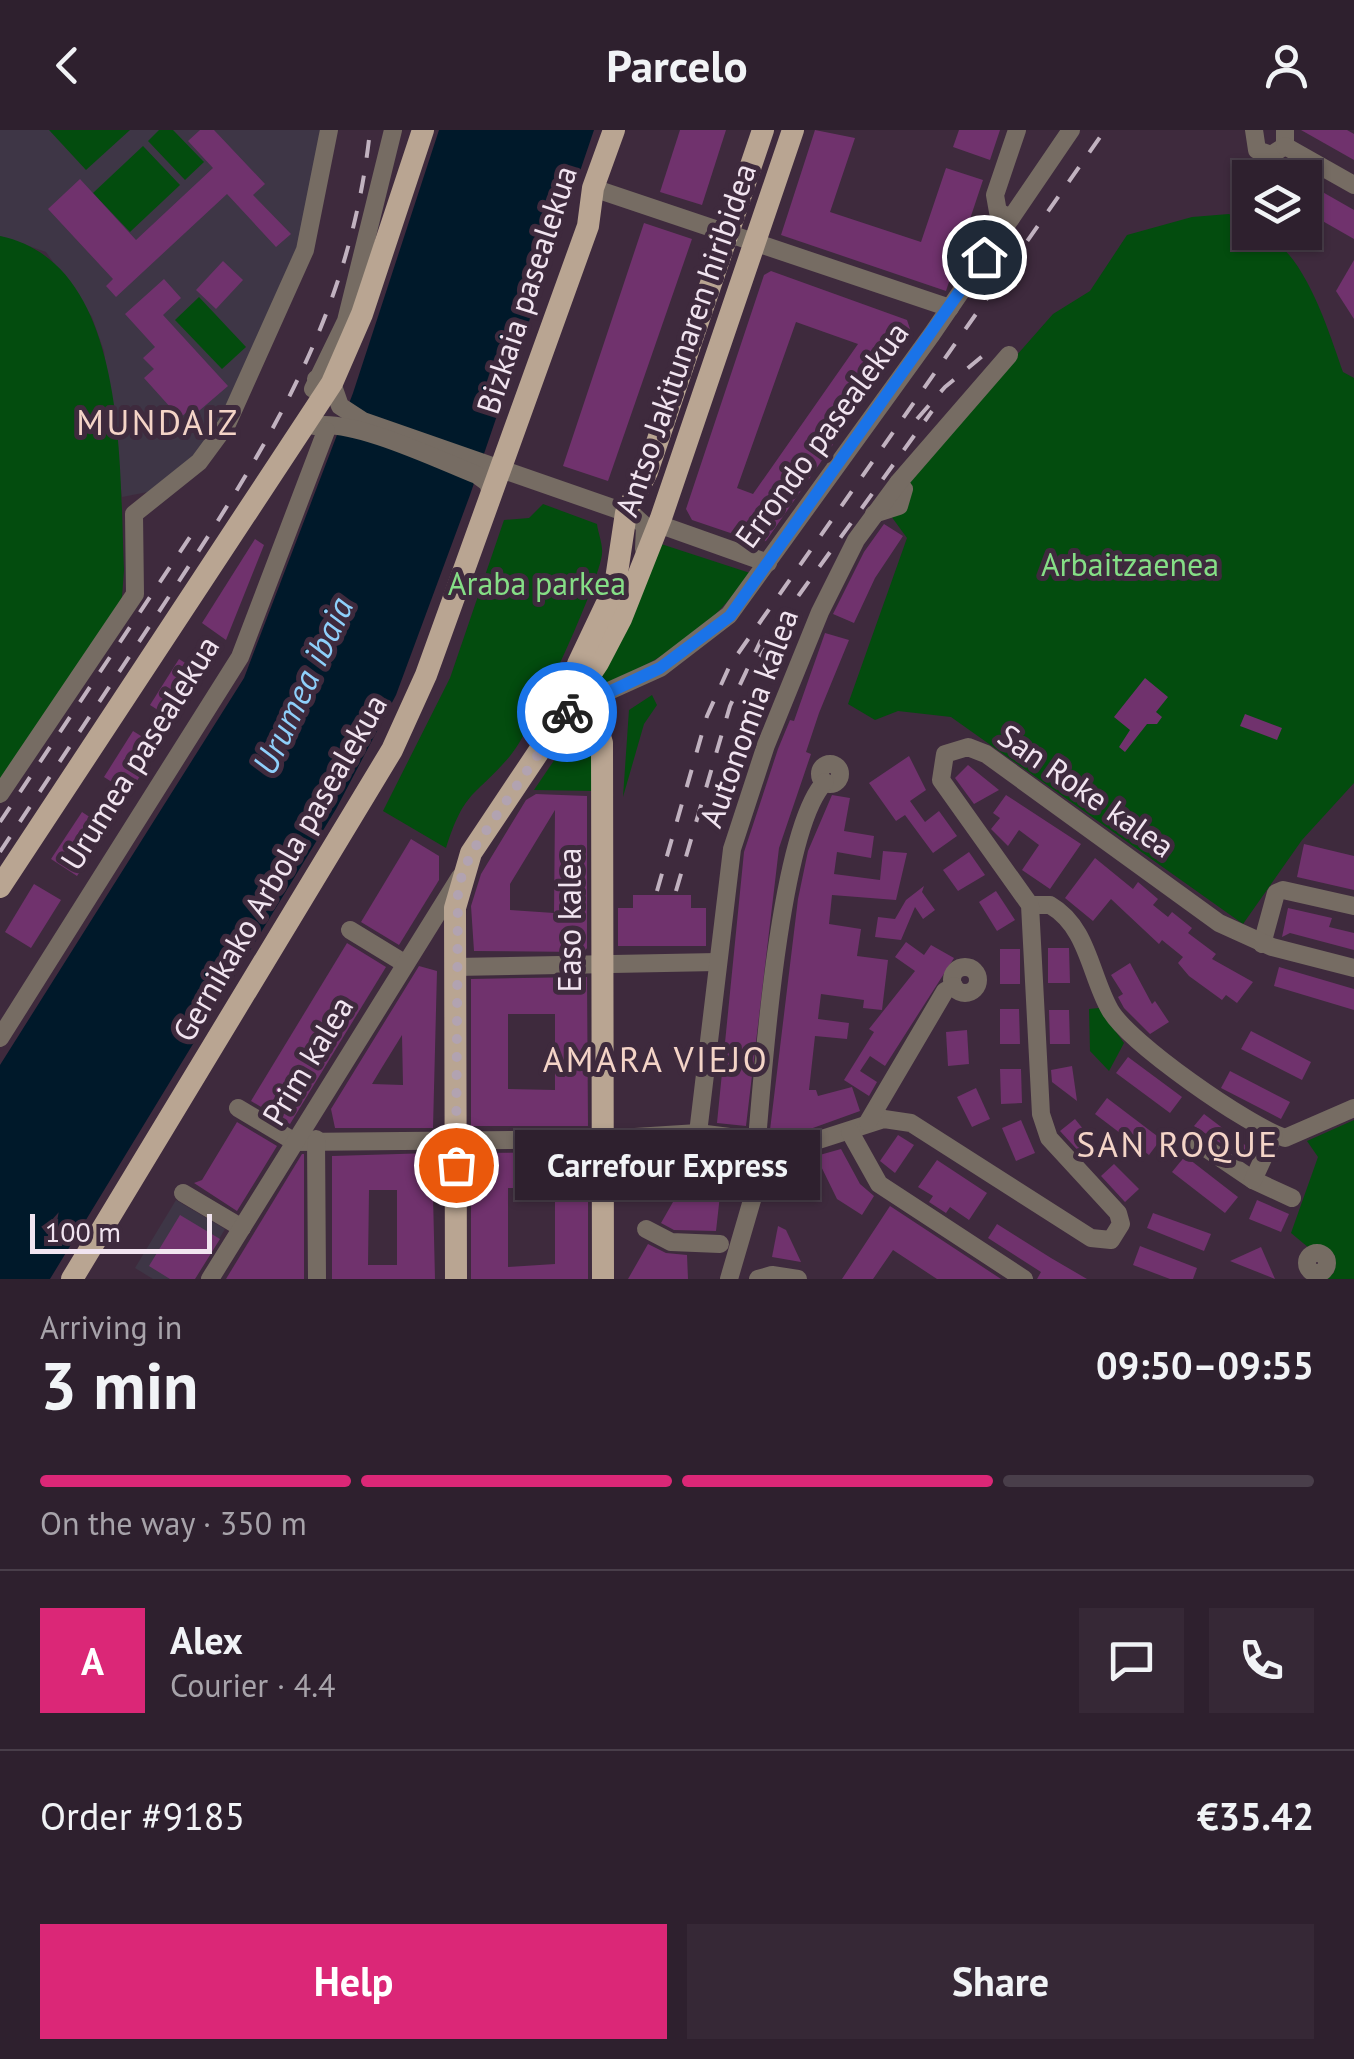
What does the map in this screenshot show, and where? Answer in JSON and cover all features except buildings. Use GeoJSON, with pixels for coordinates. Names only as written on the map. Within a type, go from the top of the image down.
{"type":"FeatureCollection","features":[{"type":"Feature","properties":{"kind":"main road","name":"Urumea pasealekua"},"geometry":{"type":"LineString","coordinates":[[333,408],[423,130]]}},
{"type":"Feature","properties":{"kind":"main road","name":"Bizkaia pasealekua"},"geometry":{"type":"LineString","coordinates":[[487,469],[588,226],[593,188],[614,130]]}},
{"type":"Feature","properties":{"kind":"main road","name":"Antso Jakitunaren hiribidea"},"geometry":{"type":"LineString","coordinates":[[597,689],[578,664],[620,569],[626,512],[647,472],[764,130]]}},
{"type":"Feature","properties":{"kind":"main road","name":"Antso Jakitunaren hiribidea"},"geometry":{"type":"LineString","coordinates":[[460,877],[471,853],[563,716],[597,689],[658,524],[792,130]]}},
{"type":"Feature","properties":{"kind":"main road"},"geometry":{"type":"LineString","coordinates":[[0,886],[286,447],[314,408],[333,408]]}},
{"type":"Feature","properties":{"kind":"main road","name":"Gernikako Arbola pasealekua"},"geometry":{"type":"LineString","coordinates":[[72,1279],[392,750],[426,674],[492,496],[487,469]]}},
{"type":"Feature","properties":{"kind":"main road","name":"Easo kalea"},"geometry":{"type":"LineString","coordinates":[[597,689],[602,743],[603,1279]]}},
{"type":"Feature","properties":{"kind":"main road"},"geometry":{"type":"LineString","coordinates":[[456,1279],[455,908],[460,877]]}},
{"type":"Feature","properties":{"kind":"street"},"geometry":{"type":"LineString","coordinates":[[0,794],[135,594],[134,514],[198,462],[227,424],[305,250],[329,130]]}},
{"type":"Feature","properties":{"kind":"street"},"geometry":{"type":"LineString","coordinates":[[356,330],[352,298],[392,130]]}},
{"type":"Feature","properties":{"kind":"street"},"geometry":{"type":"LineString","coordinates":[[1010,218],[998,212],[995,195],[1017,130]]}},
{"type":"Feature","properties":{"kind":"street","name":"Errondo pasealekua"},"geometry":{"type":"LineString","coordinates":[[597,689],[691,648],[730,616],[950,308],[1071,130]]}},
{"type":"Feature","properties":{"kind":"street"},"geometry":{"type":"LineString","coordinates":[[1254,130],[1253,144],[1260,153],[1277,154],[1285,138],[1354,185]]}},
{"type":"Feature","properties":{"kind":"street"},"geometry":{"type":"LineString","coordinates":[[593,188],[950,308]]}},
{"type":"Feature","properties":{"kind":"street","name":"Urumea pasealekua"},"geometry":{"type":"LineString","coordinates":[[0,1038],[240,658],[333,408],[352,298]]}},
{"type":"Feature","properties":{"kind":"street","name":"Autonomia kalea"},"geometry":{"type":"LineString","coordinates":[[698,1133],[717,962],[740,821],[820,612],[874,514],[899,506],[904,489],[898,482],[1009,355]]}},
{"type":"Feature","properties":{"kind":"street"},"geometry":{"type":"LineString","coordinates":[[286,447],[333,408],[487,469],[626,512],[642,522],[647,532],[640,574]]}},
{"type":"Feature","properties":{"kind":"street"},"geometry":{"type":"LineString","coordinates":[[658,524],[768,563]]}},
{"type":"Feature","properties":{"kind":"street","name":"San Roke kalea"},"geometry":{"type":"LineString","coordinates":[[1274,1135],[1128,1032],[1112,1014],[1074,927],[1050,905],[1030,905],[941,780],[941,761],[951,750],[968,747],[986,754],[1219,923],[1262,944],[1354,968]]}},
{"type":"Feature","properties":{"kind":"street"},"geometry":{"type":"LineString","coordinates":[[729,1279],[763,1141],[791,868],[816,794],[825,782]]}},
{"type":"Feature","properties":{"kind":"street","name":"Prim kalea"},"geometry":{"type":"LineString","coordinates":[[210,1279],[460,877]]}},
{"type":"Feature","properties":{"kind":"street"},"geometry":{"type":"LineString","coordinates":[[1262,944],[1276,893],[1284,890],[1354,906]]}},
{"type":"Feature","properties":{"kind":"street"},"geometry":{"type":"LineString","coordinates":[[238,1108],[294,1142],[602,1139],[698,1133],[808,1145],[884,1118],[912,1123],[1092,1238],[1111,1240],[1118,1234],[1118,1213],[1061,1154],[1041,1114],[1030,905]]}},
{"type":"Feature","properties":{"kind":"street"},"geometry":{"type":"LineString","coordinates":[[350,930],[404,963]]}},
{"type":"Feature","properties":{"kind":"street"},"geometry":{"type":"LineString","coordinates":[[455,967],[717,962]]}},
{"type":"Feature","properties":{"kind":"street"},"geometry":{"type":"LineString","coordinates":[[868,1122],[945,991],[954,986]]}},
{"type":"Feature","properties":{"kind":"street"},"geometry":{"type":"LineString","coordinates":[[1253,1180],[1274,1135],[1293,1137],[1336,1112],[1354,1108]]}},
{"type":"Feature","properties":{"kind":"street"},"geometry":{"type":"LineString","coordinates":[[850,1132],[879,1184],[1024,1279]]}},
{"type":"Feature","properties":{"kind":"street"},"geometry":{"type":"LineString","coordinates":[[1191,1138],[1253,1180],[1292,1198]]}},
{"type":"Feature","properties":{"kind":"street"},"geometry":{"type":"LineString","coordinates":[[316,1139],[316,1279]]}},
{"type":"Feature","properties":{"kind":"street"},"geometry":{"type":"LineString","coordinates":[[183,1193],[242,1228]]}},
{"type":"Feature","properties":{"kind":"street"},"geometry":{"type":"LineString","coordinates":[[646,1229],[671,1242],[720,1244]]}},
{"type":"Feature","properties":{"kind":"street"},"geometry":{"type":"LineString","coordinates":[[758,1279],[798,1279]]}},
{"type":"Feature","properties":{"kind":"shaded area"},"geometry":{"type":"Polygon","coordinates":[[[0,130],[320,130],[313,193],[299,245],[220,426],[199,454],[153,491],[122,497],[104,351],[92,317],[46,252],[0,236],[0,130]]]}},
{"type":"Feature","properties":{"kind":"shaded area"},"geometry":{"type":"Polygon","coordinates":[[[176,1200],[225,1229],[195,1279],[153,1279],[135,1268],[176,1200]]]}},
{"type":"Feature","properties":{"kind":"green space"},"geometry":{"type":"Polygon","coordinates":[[[49,130],[130,130],[86,170],[49,130]]]}},
{"type":"Feature","properties":{"kind":"green space"},"geometry":{"type":"Polygon","coordinates":[[[159,130],[173,130],[204,162],[185,180],[148,141],[159,130]]]}},
{"type":"Feature","properties":{"kind":"green space"},"geometry":{"type":"Polygon","coordinates":[[[143,146],[180,185],[130,232],[93,193],[143,146]]]}},
{"type":"Feature","properties":{"kind":"green space","name":"Arbaitzaenea"},"geometry":{"type":"Polygon","coordinates":[[[1232,216],[1232,250],[1285,250],[1298,266],[1321,311],[1343,372],[1354,378],[1354,783],[1302,840],[1243,924],[951,717],[898,711],[875,720],[848,704],[907,538],[891,516],[906,481],[1053,314],[1090,291],[1127,235],[1192,217],[1232,216]]]}},
{"type":"Feature","properties":{"kind":"green space"},"geometry":{"type":"Polygon","coordinates":[[[0,236],[42,254],[74,285],[95,327],[109,375],[117,427],[124,570],[122,597],[114,619],[0,783],[0,236]]]}},
{"type":"Feature","properties":{"kind":"green space"},"geometry":{"type":"Polygon","coordinates":[[[199,297],[246,347],[222,369],[175,320],[199,297]]]}},
{"type":"Feature","properties":{"kind":"green space","name":"Araba parkea"},"geometry":{"type":"Polygon","coordinates":[[[543,504],[597,524],[602,550],[598,570],[533,719],[510,756],[465,804],[446,848],[383,811],[450,678],[504,520],[529,518],[543,504]]]}},
{"type":"Feature","properties":{"kind":"green space"},"geometry":{"type":"Polygon","coordinates":[[[658,543],[750,573],[718,612],[684,641],[601,687],[597,682],[658,543]]]}},
{"type":"Feature","properties":{"kind":"green space"},"geometry":{"type":"Polygon","coordinates":[[[652,695],[657,705],[644,724],[623,797],[629,710],[652,695]]]}},
{"type":"Feature","properties":{"kind":"green space"},"geometry":{"type":"Polygon","coordinates":[[[587,722],[594,740],[594,791],[534,790],[576,728],[587,722]]]}},
{"type":"Feature","properties":{"kind":"green space"},"geometry":{"type":"Polygon","coordinates":[[[1099,1008],[1124,1043],[1109,1071],[1090,1051],[1089,1009],[1099,1008]]]}},
{"type":"Feature","properties":{"kind":"green space"},"geometry":{"type":"Polygon","coordinates":[[[1354,1120],[1354,1279],[1318,1279],[1334,1273],[1335,1256],[1324,1246],[1309,1248],[1291,1233],[1318,1157],[1307,1141],[1354,1120]]]}},
{"type":"Feature","properties":{"kind":"water","name":"Urumea ibaia"},"geometry":{"type":"Polygon","coordinates":[[[439,130],[594,130],[470,495],[396,695],[336,809],[50,1279],[0,1279],[0,1065],[244,678],[353,393],[439,130]]]}},
{"type":"Feature","properties":{"kind":"railway"},"geometry":{"type":"LineString","coordinates":[[0,852],[239,487],[299,377],[344,260],[360,197],[370,130]]}},
{"type":"Feature","properties":{"kind":"railway"},"geometry":{"type":"LineString","coordinates":[[657,891],[707,716],[730,665],[1105,130]]}},
{"type":"Feature","properties":{"kind":"railway"},"geometry":{"type":"LineString","coordinates":[[917,419],[945,387],[985,354]]}},
{"type":"Feature","properties":{"kind":"railway"},"geometry":{"type":"LineString","coordinates":[[760,657],[799,595],[932,411]]}},
{"type":"Feature","properties":{"kind":"railway"},"geometry":{"type":"LineString","coordinates":[[0,822],[194,531]]}},
{"type":"Feature","properties":{"kind":"railway"},"geometry":{"type":"LineString","coordinates":[[676,891],[730,706],[761,640]]}},
{"type":"Feature","properties":{"kind":"way so far"},"geometry":{"type":"LineString","coordinates":[[456,1165],[458,886],[471,853],[567,712]]}},
{"type":"Feature","properties":{"kind":"place","name":"Carrefour Express"},"geometry":{"type":"Point","coordinates":[456,1165]}},
{"type":"Feature","properties":{"kind":"district","name":"MUNDAIZ"},"geometry":{"type":"Point","coordinates":[158,423]}},
{"type":"Feature","properties":{"kind":"district","name":"AMARA VIEJO"},"geometry":{"type":"Point","coordinates":[656,1060]}},
{"type":"Feature","properties":{"kind":"district","name":"SAN ROQUE"},"geometry":{"type":"Point","coordinates":[1178,1145]}},
{"type":"Feature","properties":{"kind":"route"},"geometry":{"type":"LineString","coordinates":[[567,712],[660,668],[730,616],[984,257]]}}]}
